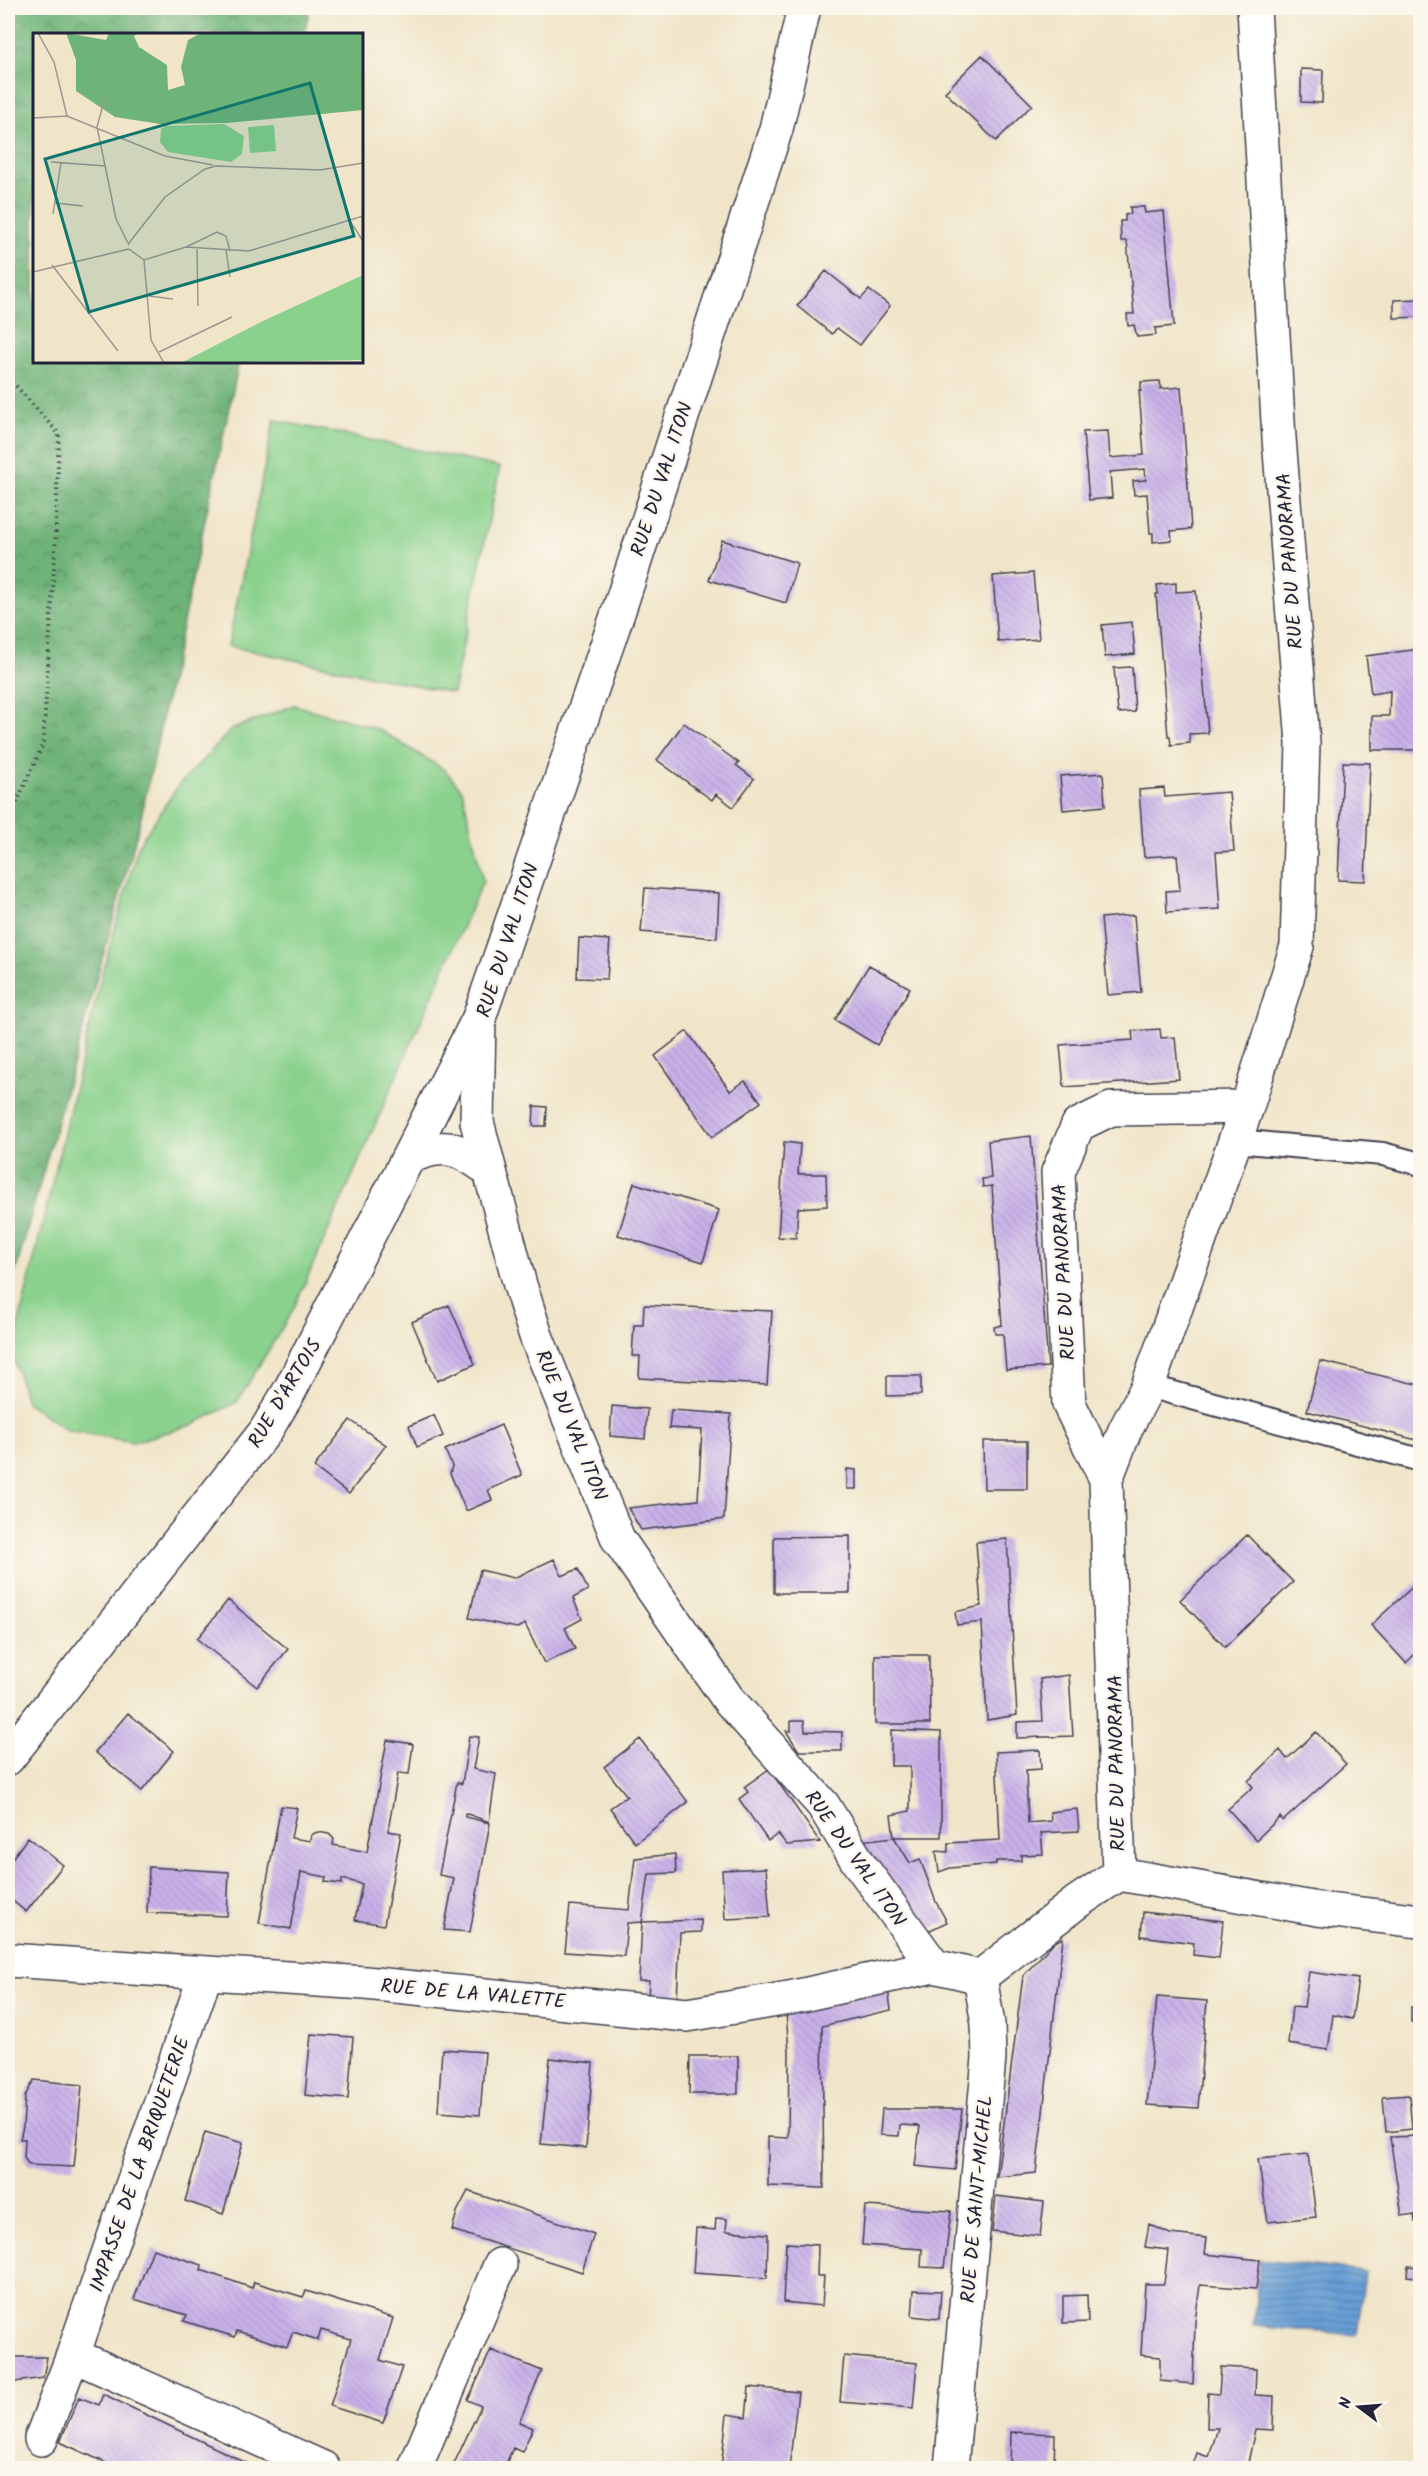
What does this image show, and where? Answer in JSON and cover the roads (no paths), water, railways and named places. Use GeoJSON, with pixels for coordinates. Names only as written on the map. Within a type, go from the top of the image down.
{"type":"FeatureCollection","features":[{"type":"Feature","properties":{"kind":"street","name":"RUE DU VAL ITON"},"geometry":{"type":"LineString","coordinates":[[804,8],[776,129],[618,613],[480,1018],[477,1122],[520,1285],[536,1336],[618,1539],[728,1699],[823,1805],[858,1862],[934,1966]]}},
{"type":"Feature","properties":{"kind":"street","name":"RUE DU PANORAMA"},"geometry":{"type":"LineString","coordinates":[[980,1977],[1077,1902],[1119,1874],[1106,1479],[1125,1430],[1148,1386],[1247,1107],[1298,946],[1303,743],[1279,438],[1256,8]]}},
{"type":"Feature","properties":{"kind":"street","name":"RUE D'ARTOIS"},"geometry":{"type":"LineString","coordinates":[[8,1758],[265,1432],[290,1390],[480,1018]]}},
{"type":"Feature","properties":{"kind":"street","name":"RUE DU PANORAMA"},"geometry":{"type":"LineString","coordinates":[[1106,1479],[1069,1404],[1058,1172],[1078,1125],[1112,1109],[1247,1107]]}},
{"type":"Feature","properties":{"kind":"street"},"geometry":{"type":"LineString","coordinates":[[408,1158],[428,1149],[454,1149],[467,1154],[489,1170]]}},
{"type":"Feature","properties":{"kind":"street"},"geometry":{"type":"LineString","coordinates":[[1119,1874],[1306,1907],[1420,1921]]}},
{"type":"Feature","properties":{"kind":"street","name":"RUE DE LA VALETTE"},"geometry":{"type":"LineString","coordinates":[[8,1960],[365,1983],[687,2015],[789,1998],[934,1966]]}},
{"type":"Feature","properties":{"kind":"street"},"geometry":{"type":"LineString","coordinates":[[934,1966],[980,1977]]}},
{"type":"Feature","properties":{"kind":"street","name":"IMPASSE DE LA BRIQUETERIE"},"geometry":{"type":"LineString","coordinates":[[41,2439],[73,2355],[206,1973]]}},
{"type":"Feature","properties":{"kind":"street","name":"RUE DE SAINT-MICHEL"},"geometry":{"type":"LineString","coordinates":[[951,2469],[989,2058],[988,2024],[980,1977]]}},
{"type":"Feature","properties":{"kind":"street"},"geometry":{"type":"LineString","coordinates":[[415,2469],[500,2265]]}},
{"type":"Feature","properties":{"kind":"street"},"geometry":{"type":"LineString","coordinates":[[73,2355],[323,2469]]}},
{"type":"Feature","properties":{"kind":"lane"},"geometry":{"type":"LineString","coordinates":[[1235,1141],[1383,1163],[1420,1164]]}},
{"type":"Feature","properties":{"kind":"lane"},"geometry":{"type":"LineString","coordinates":[[1148,1386],[1420,1460]]}},
{"type":"Feature","properties":{"kind":"water"},"geometry":{"type":"Polygon","coordinates":[[[1260,2260],[1365,2272],[1357,2335],[1253,2326],[1260,2260]]]}}]}
